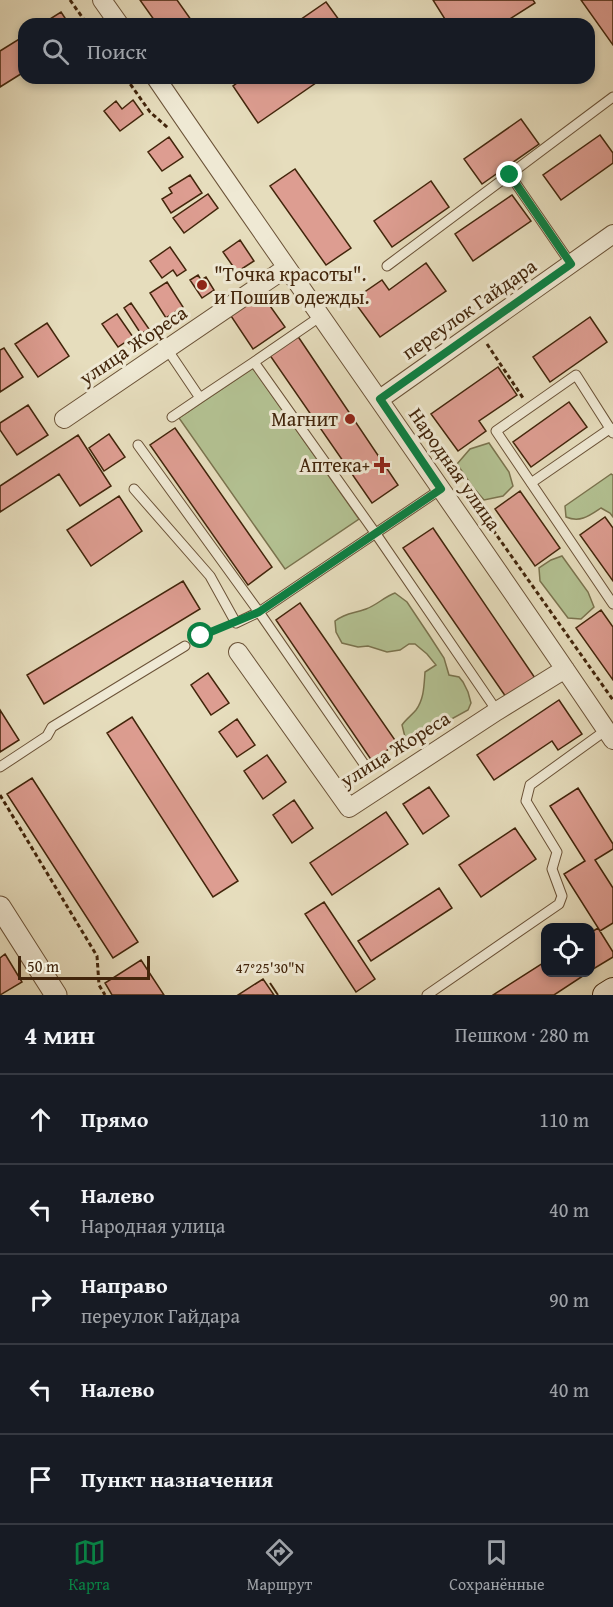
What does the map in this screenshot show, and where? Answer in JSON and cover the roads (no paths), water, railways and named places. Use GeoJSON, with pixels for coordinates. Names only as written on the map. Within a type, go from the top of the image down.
{"type":"FeatureCollection","features":[{"type":"Feature","properties":{"kind":"main road"},"geometry":{"type":"LineString","coordinates":[[605,995],[613,990]]}},
{"type":"Feature","properties":{"kind":"street"},"geometry":{"type":"LineString","coordinates":[[102,0],[114,18]]}},
{"type":"Feature","properties":{"kind":"street","name":"Народная улица"},"geometry":{"type":"LineString","coordinates":[[160,84],[565,669],[611,731]]}},
{"type":"Feature","properties":{"kind":"street","name":"переулок Гайдара"},"geometry":{"type":"LineString","coordinates":[[380,399],[613,234]]}},
{"type":"Feature","properties":{"kind":"street","name":"улица Жореса"},"geometry":{"type":"LineString","coordinates":[[64,419],[286,268]]}},
{"type":"Feature","properties":{"kind":"street","name":"улица Жореса"},"geometry":{"type":"LineString","coordinates":[[238,652],[349,808],[565,669]]}},
{"type":"Feature","properties":{"kind":"street"},"geometry":{"type":"LineString","coordinates":[[0,907],[56,995]]}},
{"type":"Feature","properties":{"kind":"lane"},"geometry":{"type":"LineString","coordinates":[[387,266],[613,97]]}},
{"type":"Feature","properties":{"kind":"lane"},"geometry":{"type":"LineString","coordinates":[[510,175],[571,264]]}},
{"type":"Feature","properties":{"kind":"lane"},"geometry":{"type":"LineString","coordinates":[[172,417],[321,316]]}},
{"type":"Feature","properties":{"kind":"lane"},"geometry":{"type":"LineString","coordinates":[[167,349],[200,398]]}},
{"type":"Feature","properties":{"kind":"lane"},"geometry":{"type":"LineString","coordinates":[[254,362],[376,534],[497,711]]}},
{"type":"Feature","properties":{"kind":"lane"},"geometry":{"type":"LineString","coordinates":[[531,483],[612,431],[576,375],[496,431],[531,483],[613,604]]}},
{"type":"Feature","properties":{"kind":"lane"},"geometry":{"type":"LineString","coordinates":[[138,445],[259,612],[364,764]]}},
{"type":"Feature","properties":{"kind":"lane"},"geometry":{"type":"LineString","coordinates":[[134,489],[210,576],[236,623],[259,612],[441,489]]}},
{"type":"Feature","properties":{"kind":"lane"},"geometry":{"type":"LineString","coordinates":[[0,767],[47,736],[52,727],[184,646]]}},
{"type":"Feature","properties":{"kind":"lane"},"geometry":{"type":"LineString","coordinates":[[427,995],[559,904],[562,896],[552,869],[557,852],[526,801],[530,784],[611,731]]}},
{"type":"Feature","properties":{"kind":"place","name":"\"Точка красоты\". и Пошив одежды."},"geometry":{"type":"Point","coordinates":[202,285]}},
{"type":"Feature","properties":{"kind":"place","name":"Магнит"},"geometry":{"type":"Point","coordinates":[350,419]}},
{"type":"Feature","properties":{"kind":"place","name":"Аптека+"},"geometry":{"type":"Point","coordinates":[382,465]}}]}
